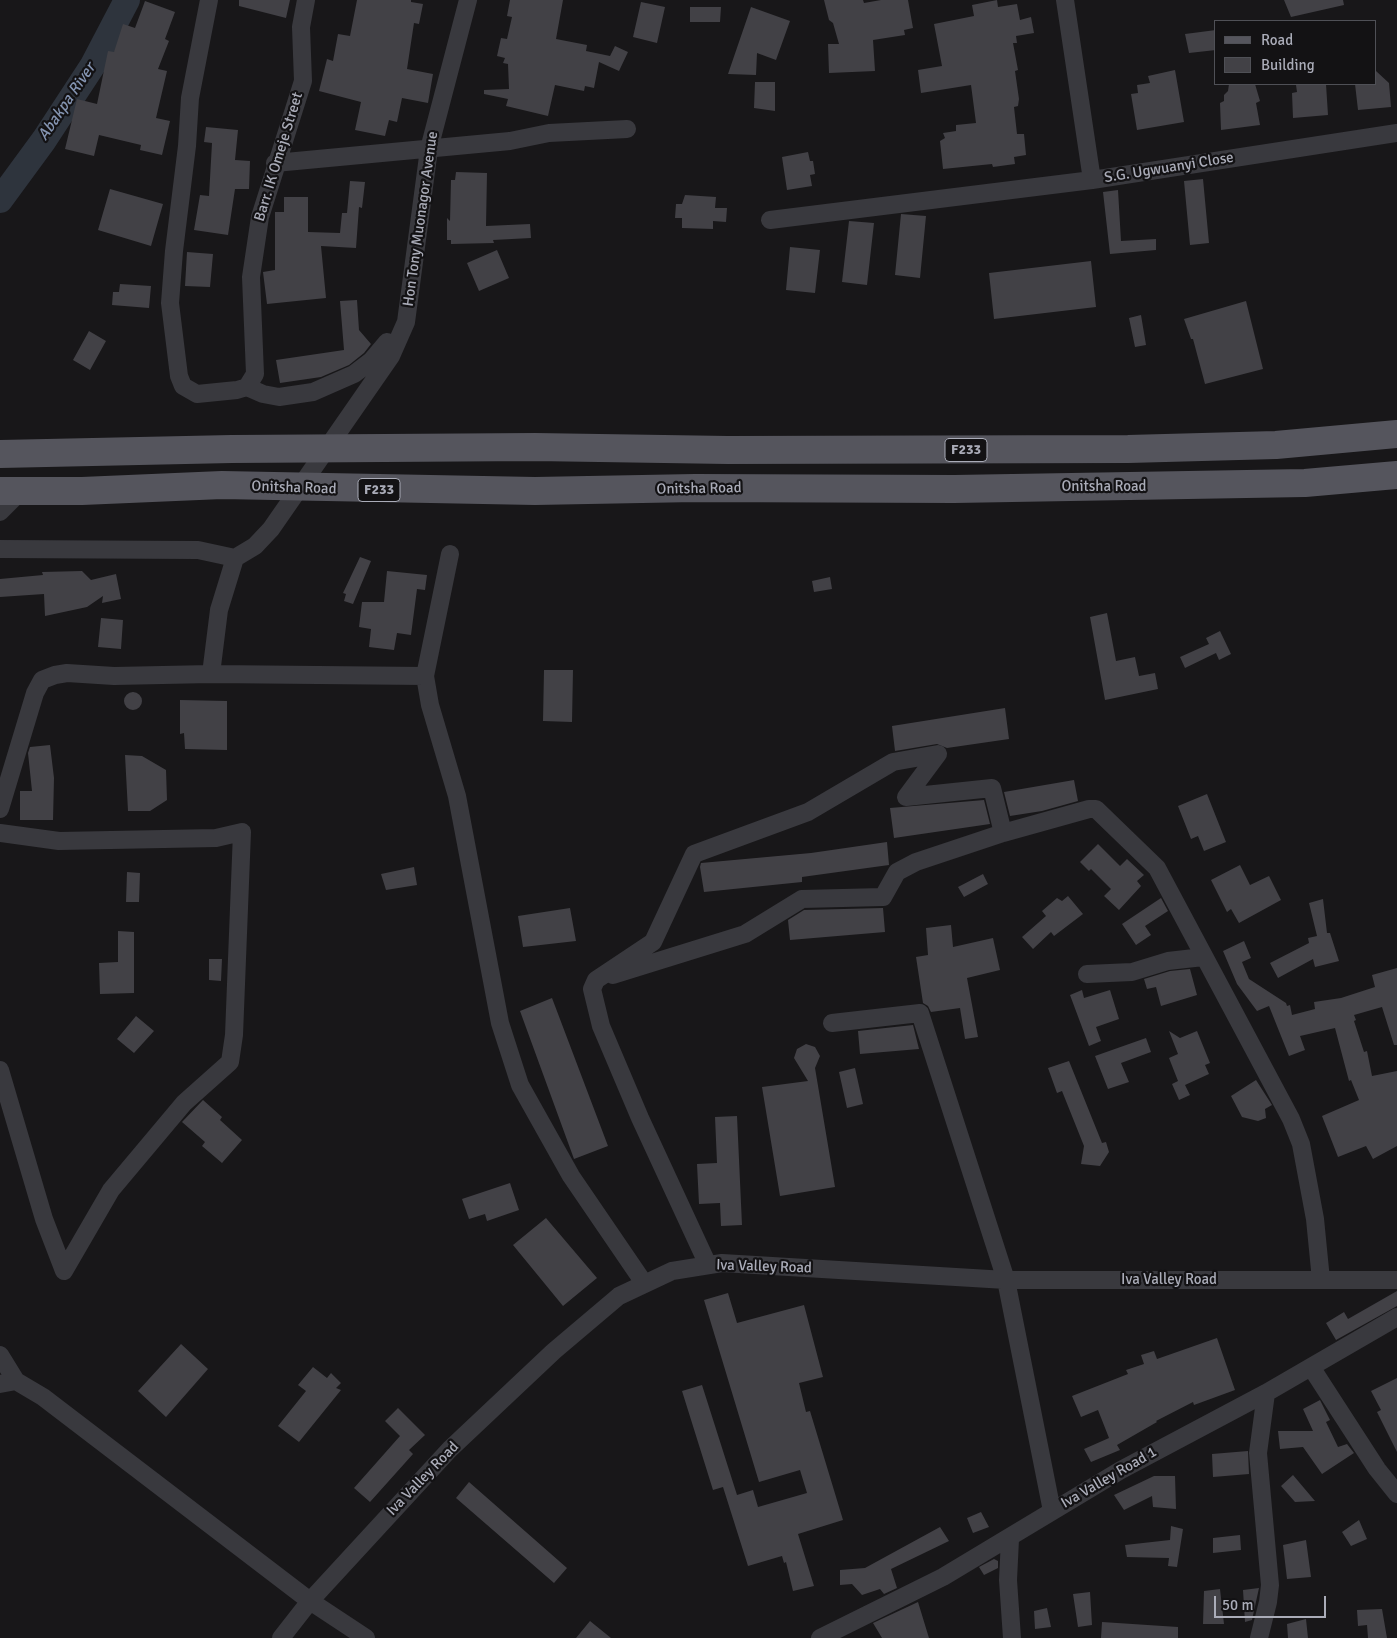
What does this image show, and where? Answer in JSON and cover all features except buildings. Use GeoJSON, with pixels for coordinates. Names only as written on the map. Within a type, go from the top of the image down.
{"type":"FeatureCollection","features":[{"type":"Feature","properties":{"kind":"main road","name":"F233"},"geometry":{"type":"LineString","coordinates":[[0,454],[232,449],[535,447],[738,450],[1128,449],[1276,445],[1397,434]]}},
{"type":"Feature","properties":{"kind":"main road","name":"Onitsha Road"},"geometry":{"type":"LineString","coordinates":[[10,491],[82,491],[222,485],[535,491],[1151,487],[1305,483],[1397,475]]}},
{"type":"Feature","properties":{"kind":"street"},"geometry":{"type":"LineString","coordinates":[[209,0],[190,98],[187,146],[174,251],[170,303],[179,376],[183,386],[197,394],[219,393],[251,381],[263,394],[293,396],[335,383],[354,374],[371,361],[406,322]]}},
{"type":"Feature","properties":{"kind":"street","name":"Barr. IK Omeje Street"},"geometry":{"type":"LineString","coordinates":[[251,381],[251,277],[260,217],[275,163],[303,81],[301,27],[306,0]]}},
{"type":"Feature","properties":{"kind":"street","name":"Hon Tony Muonagor Avenue"},"geometry":{"type":"LineString","coordinates":[[235,558],[255,546],[272,529],[390,356],[406,322],[429,149],[468,0]]}},
{"type":"Feature","properties":{"kind":"street","name":"S.G. Ugwuanyi Close"},"geometry":{"type":"LineString","coordinates":[[1065,0],[1092,180],[1397,133]]}},
{"type":"Feature","properties":{"kind":"street"},"geometry":{"type":"LineString","coordinates":[[275,163],[510,141],[549,133],[627,129]]}},
{"type":"Feature","properties":{"kind":"street"},"geometry":{"type":"LineString","coordinates":[[770,220],[1092,180]]}},
{"type":"Feature","properties":{"kind":"street"},"geometry":{"type":"LineString","coordinates":[[0,512],[10,491]]}},
{"type":"Feature","properties":{"kind":"street"},"geometry":{"type":"LineString","coordinates":[[0,549],[198,550],[235,558],[219,610],[212,674]]}},
{"type":"Feature","properties":{"kind":"street"},"geometry":{"type":"LineString","coordinates":[[450,554],[425,676],[430,705],[456,796],[500,1023],[520,1085],[571,1176],[644,1283]]}},
{"type":"Feature","properties":{"kind":"street"},"geometry":{"type":"LineString","coordinates":[[0,809],[35,693],[42,680],[55,674],[114,676],[212,674],[425,676]]}},
{"type":"Feature","properties":{"kind":"street"},"geometry":{"type":"LineString","coordinates":[[708,1264],[640,1118],[601,1026],[592,989],[596,980],[653,942],[694,854],[808,812],[893,762],[938,754],[906,798],[992,788],[1002,833]]}},
{"type":"Feature","properties":{"kind":"street"},"geometry":{"type":"LineString","coordinates":[[596,980],[745,934],[802,899],[883,897],[898,872],[916,862],[1002,833],[1089,809],[1096,810],[1157,868],[1291,1119],[1301,1144],[1315,1219],[1321,1280]]}},
{"type":"Feature","properties":{"kind":"street"},"geometry":{"type":"LineString","coordinates":[[0,833],[59,841],[216,838],[242,832],[234,1035],[230,1062],[184,1103],[111,1190],[64,1270],[44,1219],[0,1070]]}},
{"type":"Feature","properties":{"kind":"street"},"geometry":{"type":"LineString","coordinates":[[1087,974],[1132,972],[1168,961],[1203,957]]}},
{"type":"Feature","properties":{"kind":"street"},"geometry":{"type":"LineString","coordinates":[[832,1024],[920,1012],[1006,1280],[1052,1511]]}},
{"type":"Feature","properties":{"kind":"street","name":"Iva Valley Road"},"geometry":{"type":"LineString","coordinates":[[281,1638],[310,1601],[464,1436],[554,1351],[618,1296],[672,1271],[722,1263],[1006,1280],[1397,1280]]}},
{"type":"Feature","properties":{"kind":"street","name":"Iva Valley Road 1"},"geometry":{"type":"LineString","coordinates":[[820,1638],[943,1577],[1010,1539],[1052,1511],[1121,1470],[1266,1393],[1397,1317]]}},
{"type":"Feature","properties":{"kind":"street"},"geometry":{"type":"LineString","coordinates":[[0,1355],[8,1383],[43,1397],[310,1601],[366,1638]]}},
{"type":"Feature","properties":{"kind":"street"},"geometry":{"type":"LineString","coordinates":[[1311,1367],[1377,1469],[1397,1494]]}},
{"type":"Feature","properties":{"kind":"street"},"geometry":{"type":"LineString","coordinates":[[1259,1638],[1270,1586],[1258,1453],[1266,1393]]}},
{"type":"Feature","properties":{"kind":"street"},"geometry":{"type":"LineString","coordinates":[[1010,1539],[1008,1580],[1012,1638]]}},
{"type":"Feature","properties":{"kind":"waterway","name":"Abakpa River"},"geometry":{"type":"LineString","coordinates":[[0,200],[44,140],[93,65],[127,0]]}}]}
